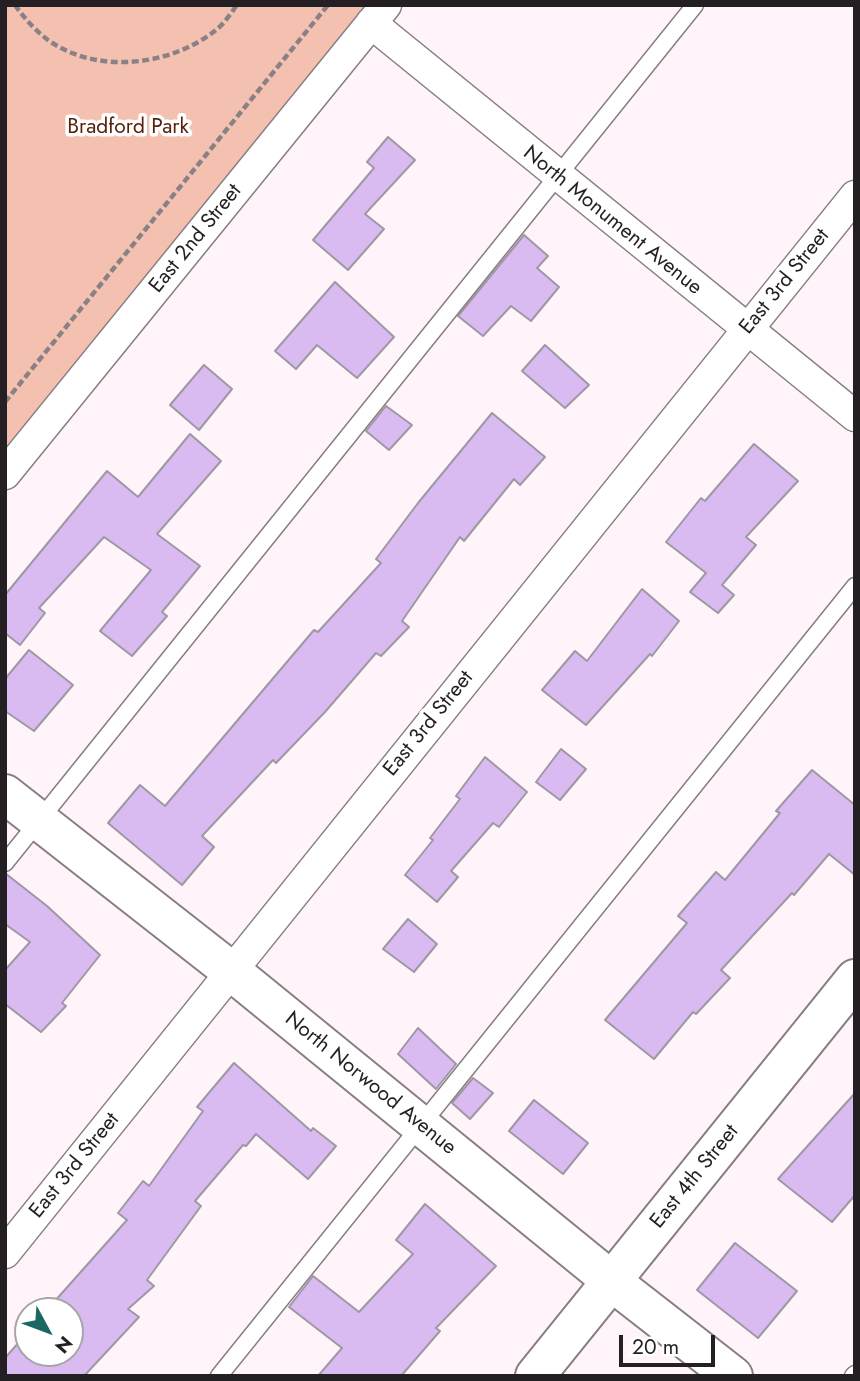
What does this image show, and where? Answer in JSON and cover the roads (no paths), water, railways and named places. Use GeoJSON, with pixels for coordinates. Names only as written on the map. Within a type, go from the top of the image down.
{"type":"FeatureCollection","features":[{"type":"Feature","properties":{"kind":"street","name":"North Monument Avenue"},"geometry":{"type":"LineString","coordinates":[[378,14],[557,176],[855,416]]}},
{"type":"Feature","properties":{"kind":"street","name":"East 2nd Street"},"geometry":{"type":"LineString","coordinates":[[5,474],[378,14]]}},
{"type":"Feature","properties":{"kind":"street","name":"East 3rd Street"},"geometry":{"type":"LineString","coordinates":[[5,1253],[855,196]]}},
{"type":"Feature","properties":{"kind":"street","name":"North Norwood Avenue"},"geometry":{"type":"LineString","coordinates":[[5,794],[231,971],[611,1281],[733,1376]]}},
{"type":"Feature","properties":{"kind":"street","name":"East 4th Street"},"geometry":{"type":"LineString","coordinates":[[535,1376],[855,979]]}},
{"type":"Feature","properties":{"kind":"lane"},"geometry":{"type":"LineString","coordinates":[[5,863],[695,5]]}},
{"type":"Feature","properties":{"kind":"lane"},"geometry":{"type":"LineString","coordinates":[[219,1376],[855,586]]}},
{"type":"Feature","properties":{"kind":"park label","name":"Bradford Park"},"geometry":{"type":"Point","coordinates":[128,128]}}]}
